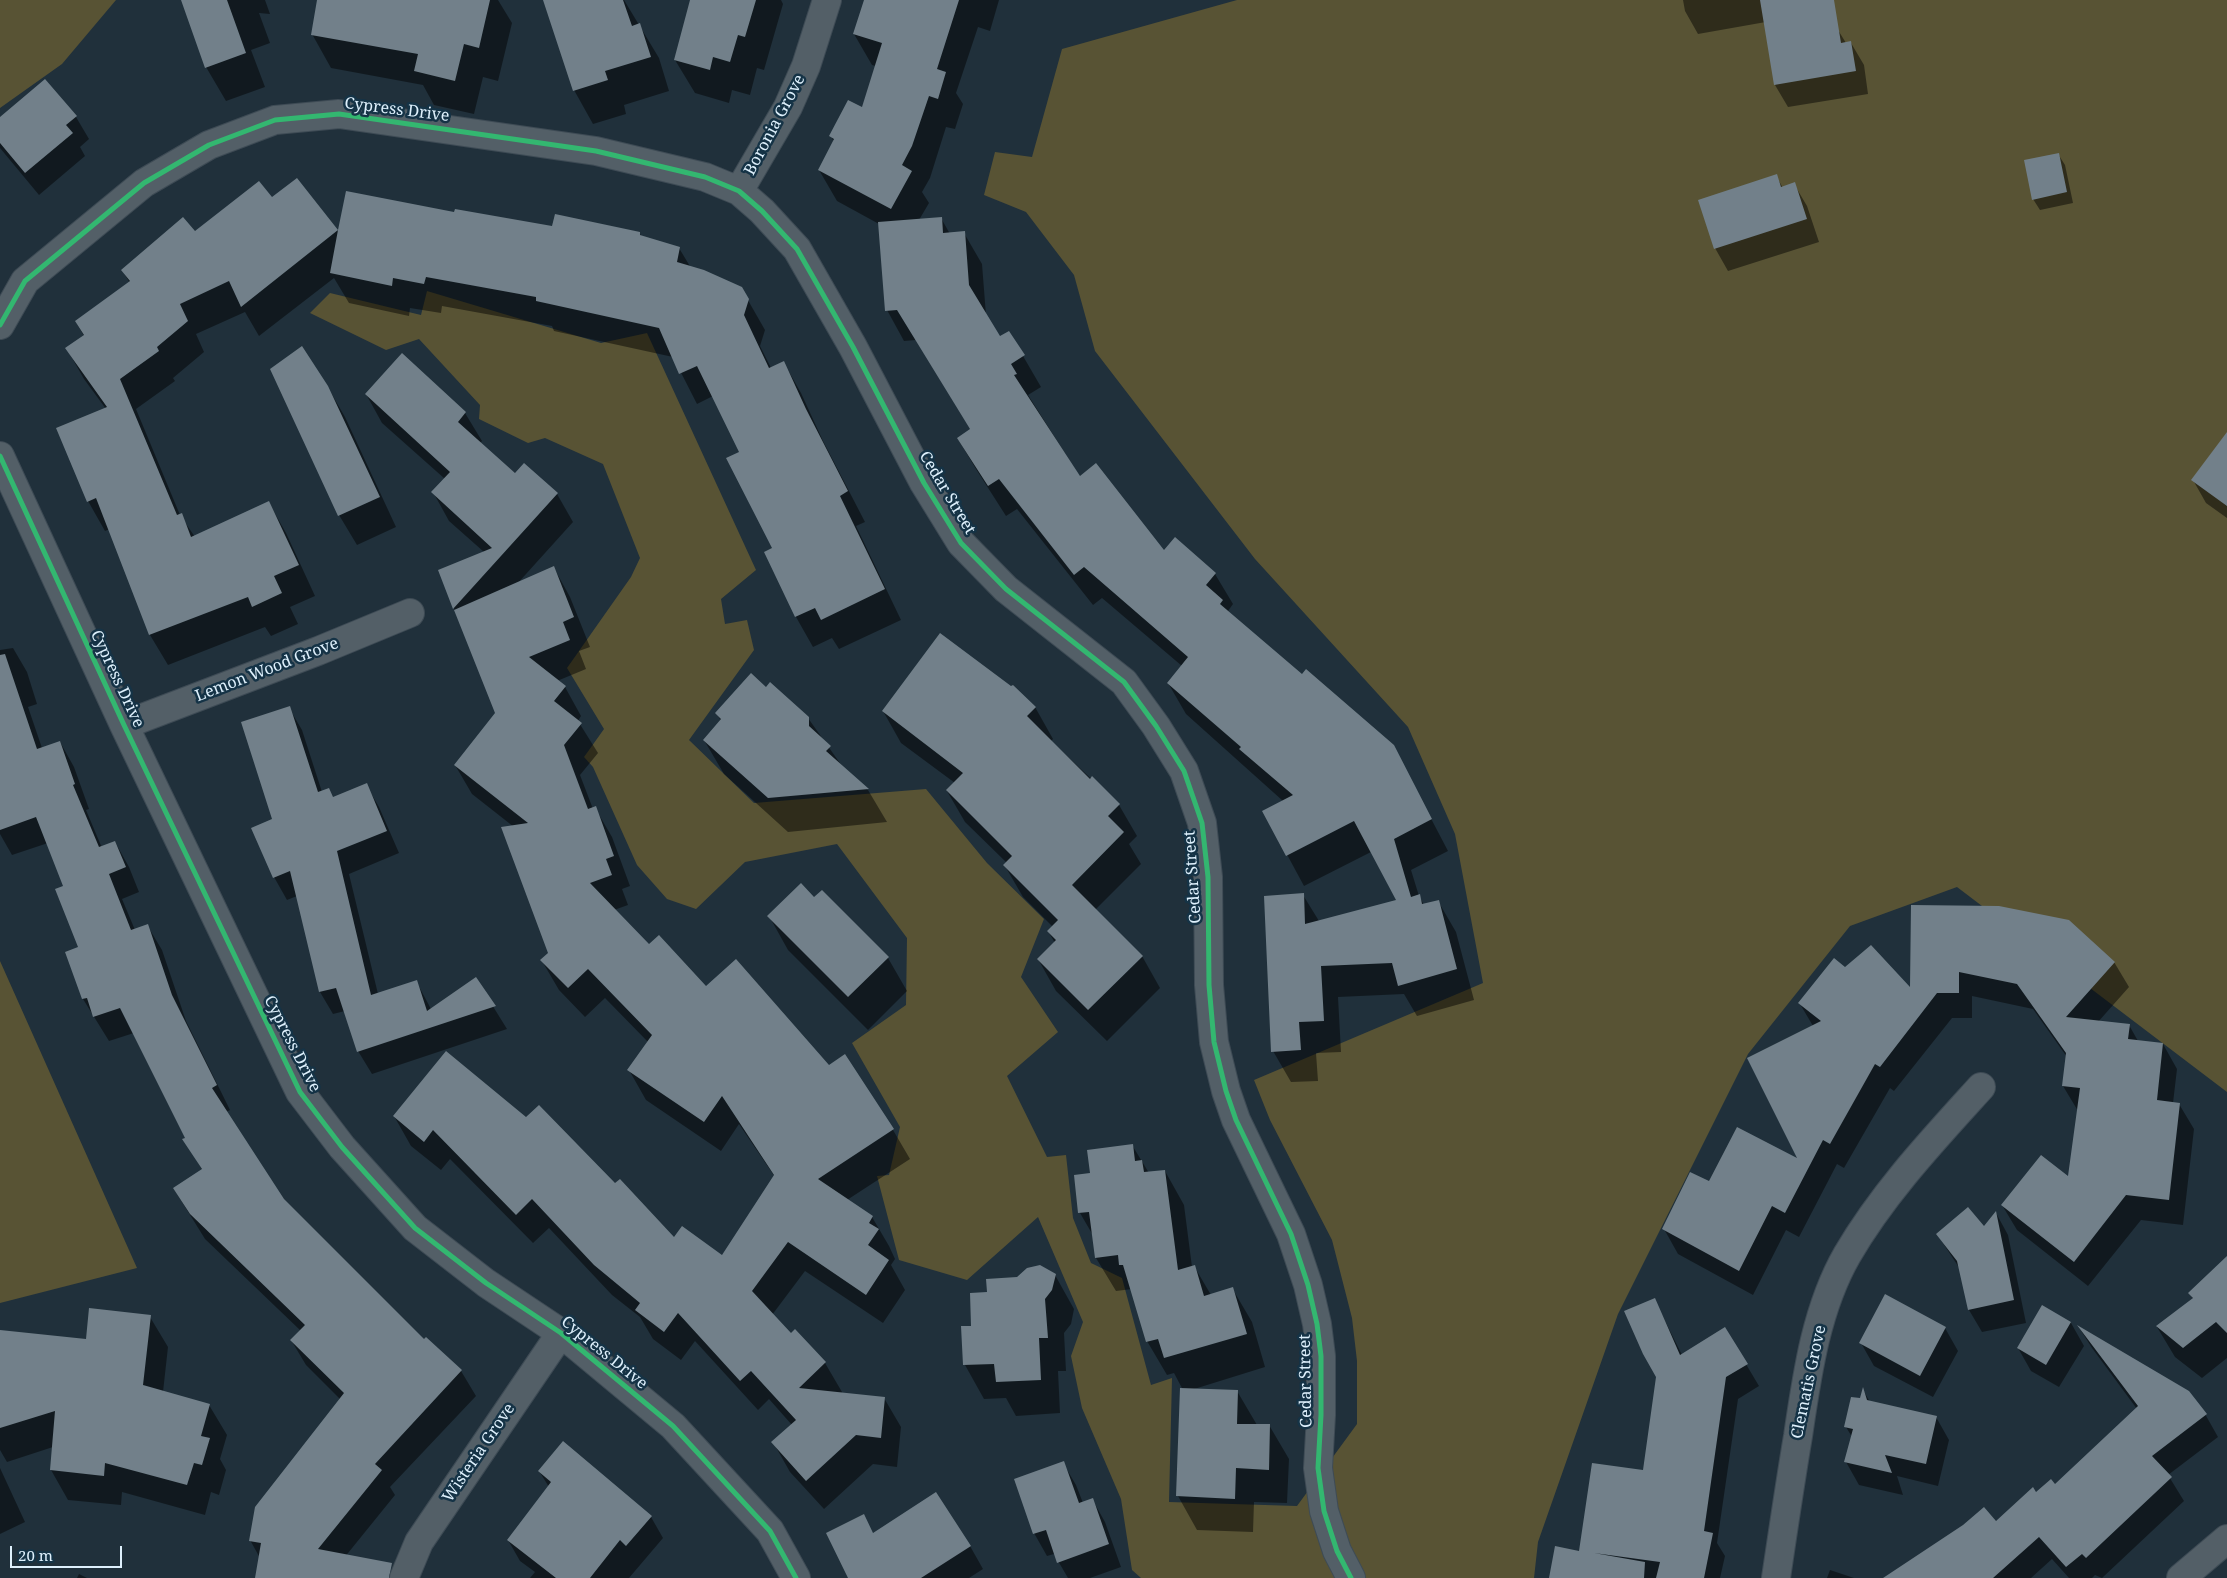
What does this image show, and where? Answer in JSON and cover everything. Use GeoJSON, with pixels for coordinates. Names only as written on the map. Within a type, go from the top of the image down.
{"type":"FeatureCollection","features":[{"type":"Feature","properties":{"kind":"street","name":"Boronia Grove"},"geometry":{"type":"LineString","coordinates":[[739,191],[788,107],[806,66],[827,0]]}},
{"type":"Feature","properties":{"kind":"street","name":"Cypress Drive"},"geometry":{"type":"LineString","coordinates":[[0,325],[25,281],[144,183],[209,145],[275,120],[339,114],[596,151],[704,177],[739,191]]}},
{"type":"Feature","properties":{"kind":"street","name":"Cedar Street"},"geometry":{"type":"LineString","coordinates":[[739,191],[762,211],[797,249],[853,347],[924,483],[961,543],[1006,589],[1124,682],[1156,726],[1184,771],[1202,823],[1208,877],[1209,986],[1214,1042],[1226,1091],[1236,1120],[1291,1234],[1310,1295],[1317,1324],[1321,1356],[1321,1415],[1318,1468],[1324,1511],[1337,1551],[1351,1578]]}},
{"type":"Feature","properties":{"kind":"street","name":"Cypress Drive"},"geometry":{"type":"LineString","coordinates":[[0,456],[124,725],[300,1092],[342,1147],[415,1228],[486,1283],[561,1333],[673,1426],[770,1531],[796,1578]]}},
{"type":"Feature","properties":{"kind":"street","name":"Lemon Wood Grove"},"geometry":{"type":"LineString","coordinates":[[124,725],[318,651],[410,613]]}},
{"type":"Feature","properties":{"kind":"street","name":"Clematis Grove"},"geometry":{"type":"LineString","coordinates":[[1776,1578],[1812,1349],[1832,1289],[1846,1256],[1875,1210],[1981,1087]]}},
{"type":"Feature","properties":{"kind":"street","name":"Wisteria Grove"},"geometry":{"type":"LineString","coordinates":[[404,1578],[419,1542],[561,1333]]}},
{"type":"Feature","properties":{"kind":"street"},"geometry":{"type":"LineString","coordinates":[[2181,1578],[2227,1539]]}},
{"type":"Feature","properties":{"kind":"shaded area"},"geometry":{"type":"Polygon","coordinates":[[[0,0],[116,0],[62,64],[0,108],[0,0]]]}},
{"type":"Feature","properties":{"kind":"shaded area"},"geometry":{"type":"Polygon","coordinates":[[[1237,0],[2227,0],[2227,1092],[1957,887],[1850,926],[1748,1054],[1618,1314],[1538,1542],[1534,1578],[1141,1578],[1132,1570],[1121,1499],[1082,1408],[1071,1356],[1083,1322],[1038,1217],[967,1280],[899,1260],[877,1176],[889,1175],[900,1127],[852,1043],[906,1005],[907,938],[837,844],[745,862],[696,909],[667,899],[637,865],[593,767],[584,757],[604,729],[567,668],[631,577],[640,558],[603,464],[545,438],[528,443],[479,419],[480,405],[419,339],[386,350],[310,313],[330,293],[421,315],[427,291],[601,343],[647,333],[756,570],[721,599],[725,624],[747,620],[754,650],[689,740],[754,803],[926,789],[987,863],[1044,919],[1021,977],[1058,1032],[1007,1076],[1047,1157],[1066,1155],[1073,1218],[1091,1263],[1122,1278],[1151,1385],[1172,1378],[1169,1502],[1297,1506],[1357,1424],[1357,1361],[1352,1318],[1332,1240],[1270,1120],[1254,1080],[1483,983],[1455,834],[1408,727],[1255,559],[1095,351],[1074,275],[1026,212],[984,195],[995,152],[1032,157],[1062,49],[1237,0]]]}},
{"type":"Feature","properties":{"kind":"shaded area"},"geometry":{"type":"Polygon","coordinates":[[[0,961],[137,1268],[0,1303],[0,961]]]}},
{"type":"Feature","properties":{"kind":"building"},"geometry":{"type":"Polygon","coordinates":[[[181,0],[227,0],[246,53],[205,68],[181,0]]]}},
{"type":"Feature","properties":{"kind":"building"},"geometry":{"type":"Polygon","coordinates":[[[317,0],[490,0],[479,48],[464,44],[455,81],[414,71],[418,54],[311,35],[317,0]]]}},
{"type":"Feature","properties":{"kind":"building"},"geometry":{"type":"Polygon","coordinates":[[[543,0],[623,0],[632,26],[640,23],[651,57],[605,71],[608,80],[573,91],[543,0]]]}},
{"type":"Feature","properties":{"kind":"building"},"geometry":{"type":"Polygon","coordinates":[[[690,0],[756,0],[745,37],[738,35],[730,62],[713,57],[710,70],[674,60],[690,0]]]}},
{"type":"Feature","properties":{"kind":"building"},"geometry":{"type":"Polygon","coordinates":[[[864,0],[959,0],[937,69],[946,72],[938,99],[929,96],[912,146],[902,165],[912,171],[891,209],[818,170],[834,139],[829,136],[848,100],[862,107],[882,43],[853,34],[864,0]]]}},
{"type":"Feature","properties":{"kind":"building"},"geometry":{"type":"Polygon","coordinates":[[[1760,0],[1834,0],[1841,43],[1851,41],[1856,71],[1774,85],[1760,0]]]}},
{"type":"Feature","properties":{"kind":"building"},"geometry":{"type":"Polygon","coordinates":[[[45,79],[77,116],[66,125],[73,133],[25,173],[0,143],[0,117],[45,79]]]}},
{"type":"Feature","properties":{"kind":"building"},"geometry":{"type":"Polygon","coordinates":[[[2059,153],[2067,192],[2032,200],[2024,160],[2059,153]]]}},
{"type":"Feature","properties":{"kind":"building"},"geometry":{"type":"Polygon","coordinates":[[[1777,174],[1781,187],[1795,182],[1807,219],[1714,249],[1698,200],[1777,174]]]}},
{"type":"Feature","properties":{"kind":"building"},"geometry":{"type":"Polygon","coordinates":[[[297,178],[338,230],[241,307],[229,281],[180,304],[188,321],[157,347],[159,351],[120,379],[177,515],[182,513],[191,537],[269,501],[299,565],[274,576],[282,593],[252,607],[248,597],[149,635],[96,498],[87,502],[56,428],[107,407],[65,348],[84,335],[75,321],[130,281],[121,270],[183,217],[195,231],[259,181],[272,197],[297,178]]]}},
{"type":"Feature","properties":{"kind":"building"},"geometry":{"type":"Polygon","coordinates":[[[346,191],[454,212],[455,209],[552,226],[555,214],[640,232],[640,235],[680,247],[677,262],[704,270],[742,287],[749,299],[744,315],[769,368],[784,361],[848,491],[840,496],[885,589],[821,620],[815,608],[795,617],[764,552],[772,548],[726,458],[739,452],[697,366],[679,374],[659,328],[536,301],[536,297],[426,277],[424,284],[393,278],[392,286],[330,273],[346,191]]]}},
{"type":"Feature","properties":{"kind":"building"},"geometry":{"type":"Polygon","coordinates":[[[942,217],[943,233],[965,231],[969,285],[1000,336],[1009,331],[1025,355],[1011,364],[1017,374],[1014,375],[1080,476],[1096,463],[1164,550],[1175,537],[1216,573],[1206,585],[1223,600],[1220,604],[1302,674],[1306,669],[1394,745],[1432,819],[1394,839],[1411,897],[1420,894],[1422,904],[1439,900],[1457,969],[1398,986],[1392,963],[1321,966],[1324,1021],[1299,1022],[1301,1050],[1271,1052],[1264,896],[1304,893],[1305,924],[1396,900],[1354,821],[1286,856],[1262,811],[1293,795],[1167,683],[1188,657],[1084,567],[1074,575],[999,479],[988,486],[957,438],[970,429],[897,310],[885,311],[878,222],[942,217]]]}},
{"type":"Feature","properties":{"kind":"building"},"geometry":{"type":"Polygon","coordinates":[[[302,346],[328,386],[380,497],[338,516],[270,369],[302,346]]]}},
{"type":"Feature","properties":{"kind":"building"},"geometry":{"type":"Polygon","coordinates":[[[402,353],[466,412],[458,422],[515,473],[524,463],[558,493],[453,609],[438,570],[492,548],[431,492],[450,472],[365,394],[402,353]]]}},
{"type":"Feature","properties":{"kind":"building"},"geometry":{"type":"Polygon","coordinates":[[[2227,432],[2227,506],[2191,480],[2227,432]]]}},
{"type":"Feature","properties":{"kind":"building"},"geometry":{"type":"Polygon","coordinates":[[[554,566],[574,617],[563,622],[570,640],[529,657],[566,686],[554,701],[582,723],[564,745],[588,809],[596,806],[614,856],[606,859],[612,875],[590,883],[649,944],[659,935],[706,986],[736,959],[829,1065],[845,1054],[894,1129],[818,1179],[873,1216],[869,1223],[879,1229],[868,1245],[889,1260],[866,1295],[788,1242],[752,1291],[791,1333],[795,1329],[826,1362],[799,1388],[885,1397],[881,1438],[856,1435],[806,1481],[771,1442],[796,1420],[751,1371],[740,1381],[678,1313],[664,1332],[635,1310],[640,1303],[594,1265],[532,1199],[516,1215],[433,1130],[424,1142],[393,1116],[446,1051],[526,1117],[539,1105],[615,1183],[620,1179],[674,1237],[682,1226],[722,1255],[774,1175],[722,1096],[704,1122],[627,1070],[652,1035],[588,969],[568,988],[540,960],[548,953],[501,827],[528,823],[454,765],[495,713],[454,610],[554,566]]]}},
{"type":"Feature","properties":{"kind":"building"},"geometry":{"type":"Polygon","coordinates":[[[940,633],[1011,686],[1013,685],[1036,707],[1027,716],[1090,779],[1092,776],[1120,804],[1108,816],[1124,832],[1072,885],[1143,956],[1088,1010],[1037,959],[1056,940],[1047,931],[1058,920],[1003,865],[1012,856],[946,790],[963,773],[882,711],[940,633]]]}},
{"type":"Feature","properties":{"kind":"building"},"geometry":{"type":"Polygon","coordinates":[[[5,654],[37,749],[60,741],[75,784],[73,785],[99,847],[115,841],[126,867],[109,874],[131,930],[148,924],[172,995],[217,1085],[212,1088],[284,1199],[424,1339],[426,1337],[462,1370],[375,1464],[382,1470],[318,1549],[392,1563],[389,1578],[255,1578],[261,1543],[249,1541],[255,1507],[344,1393],[290,1340],[305,1325],[190,1214],[173,1188],[202,1169],[182,1139],[185,1138],[120,1008],[93,1017],[87,998],[82,999],[65,952],[78,947],[55,889],[63,886],[36,817],[0,830],[0,655],[5,654]]]}},
{"type":"Feature","properties":{"kind":"building"},"geometry":{"type":"Polygon","coordinates":[[[751,673],[766,687],[770,682],[809,717],[809,726],[831,746],[826,751],[869,789],[768,798],[703,740],[721,719],[715,713],[751,673]]]}},
{"type":"Feature","properties":{"kind":"building"},"geometry":{"type":"Polygon","coordinates":[[[290,706],[318,792],[329,788],[333,797],[367,783],[387,831],[337,851],[371,995],[417,980],[427,1011],[476,977],[496,1006],[357,1052],[336,988],[319,992],[290,871],[273,878],[251,828],[272,819],[241,722],[290,706]]]}},
{"type":"Feature","properties":{"kind":"building"},"geometry":{"type":"Polygon","coordinates":[[[801,883],[814,897],[822,890],[889,957],[848,997],[767,916],[801,883]]]}},
{"type":"Feature","properties":{"kind":"building"},"geometry":{"type":"Polygon","coordinates":[[[1911,905],[1999,906],[2069,920],[2115,962],[2066,1017],[2130,1024],[2128,1039],[2163,1043],[2157,1100],[2180,1103],[2169,1200],[2126,1195],[2074,1262],[2001,1205],[2041,1155],[2068,1176],[2080,1088],[2062,1086],[2066,1053],[2017,984],[1959,972],[1959,993],[1937,993],[1880,1067],[1875,1064],[1830,1144],[1823,1140],[1785,1213],[1772,1206],[1739,1271],[1662,1229],[1690,1172],[1709,1181],[1737,1127],[1797,1158],[1747,1058],[1821,1021],[1798,1003],[1834,958],[1845,967],[1871,945],[1910,987],[1911,905]]]}},
{"type":"Feature","properties":{"kind":"building"},"geometry":{"type":"Polygon","coordinates":[[[1133,1144],[1135,1161],[1142,1160],[1144,1172],[1165,1170],[1178,1270],[1195,1265],[1204,1296],[1233,1287],[1247,1334],[1164,1358],[1158,1339],[1146,1342],[1123,1265],[1119,1265],[1118,1255],[1095,1258],[1089,1212],[1078,1213],[1074,1175],[1090,1173],[1087,1150],[1133,1144]]]}},
{"type":"Feature","properties":{"kind":"building"},"geometry":{"type":"Polygon","coordinates":[[[1968,1207],[1984,1226],[1996,1211],[2014,1300],[1968,1310],[1957,1261],[1936,1234],[1968,1207]]]}},
{"type":"Feature","properties":{"kind":"building"},"geometry":{"type":"Polygon","coordinates":[[[2227,1256],[2227,1333],[2216,1322],[2183,1348],[2156,1326],[2193,1298],[2188,1293],[2227,1256]]]}},
{"type":"Feature","properties":{"kind":"building"},"geometry":{"type":"Polygon","coordinates":[[[1040,1265],[1056,1274],[1052,1290],[1045,1299],[1048,1338],[1039,1338],[1041,1380],[996,1382],[994,1364],[963,1365],[961,1326],[971,1326],[970,1293],[987,1292],[986,1279],[1017,1277],[1027,1268],[1040,1265]]]}},
{"type":"Feature","properties":{"kind":"building"},"geometry":{"type":"Polygon","coordinates":[[[1885,1294],[1946,1327],[1920,1376],[1859,1343],[1885,1294]]]}},
{"type":"Feature","properties":{"kind":"building"},"geometry":{"type":"Polygon","coordinates":[[[1655,1298],[1680,1355],[1725,1327],[1748,1364],[1726,1377],[1704,1531],[1713,1533],[1704,1578],[1656,1578],[1660,1562],[1594,1553],[1645,1562],[1644,1578],[1549,1578],[1555,1546],[1579,1551],[1592,1463],[1643,1470],[1656,1377],[1643,1354],[1624,1311],[1655,1298]]]}},
{"type":"Feature","properties":{"kind":"building"},"geometry":{"type":"Polygon","coordinates":[[[2042,1305],[2071,1322],[2046,1365],[2017,1348],[2042,1305]]]}},
{"type":"Feature","properties":{"kind":"building"},"geometry":{"type":"Polygon","coordinates":[[[89,1308],[151,1315],[143,1385],[210,1404],[201,1436],[210,1438],[202,1465],[194,1463],[187,1485],[105,1463],[104,1476],[50,1470],[55,1411],[0,1428],[0,1330],[86,1339],[89,1308]]]}},
{"type":"Feature","properties":{"kind":"building"},"geometry":{"type":"Polygon","coordinates":[[[2077,1325],[2189,1391],[2207,1414],[2152,1456],[2172,1477],[2086,1558],[2082,1554],[2066,1567],[2039,1537],[1993,1578],[1883,1578],[1963,1525],[1984,1507],[1996,1521],[2033,1487],[2036,1492],[2051,1479],[2055,1484],[2138,1406],[2077,1325]]]}},
{"type":"Feature","properties":{"kind":"building"},"geometry":{"type":"Polygon","coordinates":[[[1863,1387],[1867,1400],[1937,1416],[1926,1464],[1885,1455],[1892,1473],[1844,1462],[1853,1429],[1844,1427],[1851,1397],[1860,1398],[1863,1387]]]}},
{"type":"Feature","properties":{"kind":"building"},"geometry":{"type":"Polygon","coordinates":[[[1180,1388],[1238,1390],[1237,1424],[1270,1424],[1269,1470],[1236,1468],[1235,1499],[1176,1496],[1180,1388]]]}},
{"type":"Feature","properties":{"kind":"building"},"geometry":{"type":"Polygon","coordinates":[[[563,1441],[652,1516],[626,1546],[620,1540],[590,1578],[556,1578],[507,1540],[551,1482],[538,1471],[563,1441]]]}},
{"type":"Feature","properties":{"kind":"building"},"geometry":{"type":"Polygon","coordinates":[[[1064,1461],[1079,1503],[1093,1498],[1109,1544],[1057,1563],[1046,1530],[1033,1534],[1014,1479],[1064,1461]]]}},
{"type":"Feature","properties":{"kind":"building"},"geometry":{"type":"Polygon","coordinates":[[[936,1492],[971,1546],[921,1578],[848,1578],[826,1533],[864,1514],[873,1533],[936,1492]]]}},
{"type":"Feature","properties":{"kind":"cycle path"},"geometry":{"type":"LineString","coordinates":[[0,325],[25,281],[144,183],[209,145],[275,120],[339,114],[596,151],[705,177],[739,191],[762,211],[797,249],[853,347],[924,483],[961,543],[1006,589],[1124,682],[1156,726],[1184,771],[1202,823],[1208,877],[1209,985],[1214,1042],[1226,1091],[1236,1120],[1291,1234],[1308,1285],[1317,1324],[1321,1356],[1321,1415],[1318,1468],[1324,1511],[1337,1551],[1351,1578]]}},
{"type":"Feature","properties":{"kind":"cycle path"},"geometry":{"type":"LineString","coordinates":[[0,456],[124,725],[300,1092],[342,1147],[415,1228],[486,1283],[561,1333],[673,1426],[770,1531],[796,1578]]}}]}
